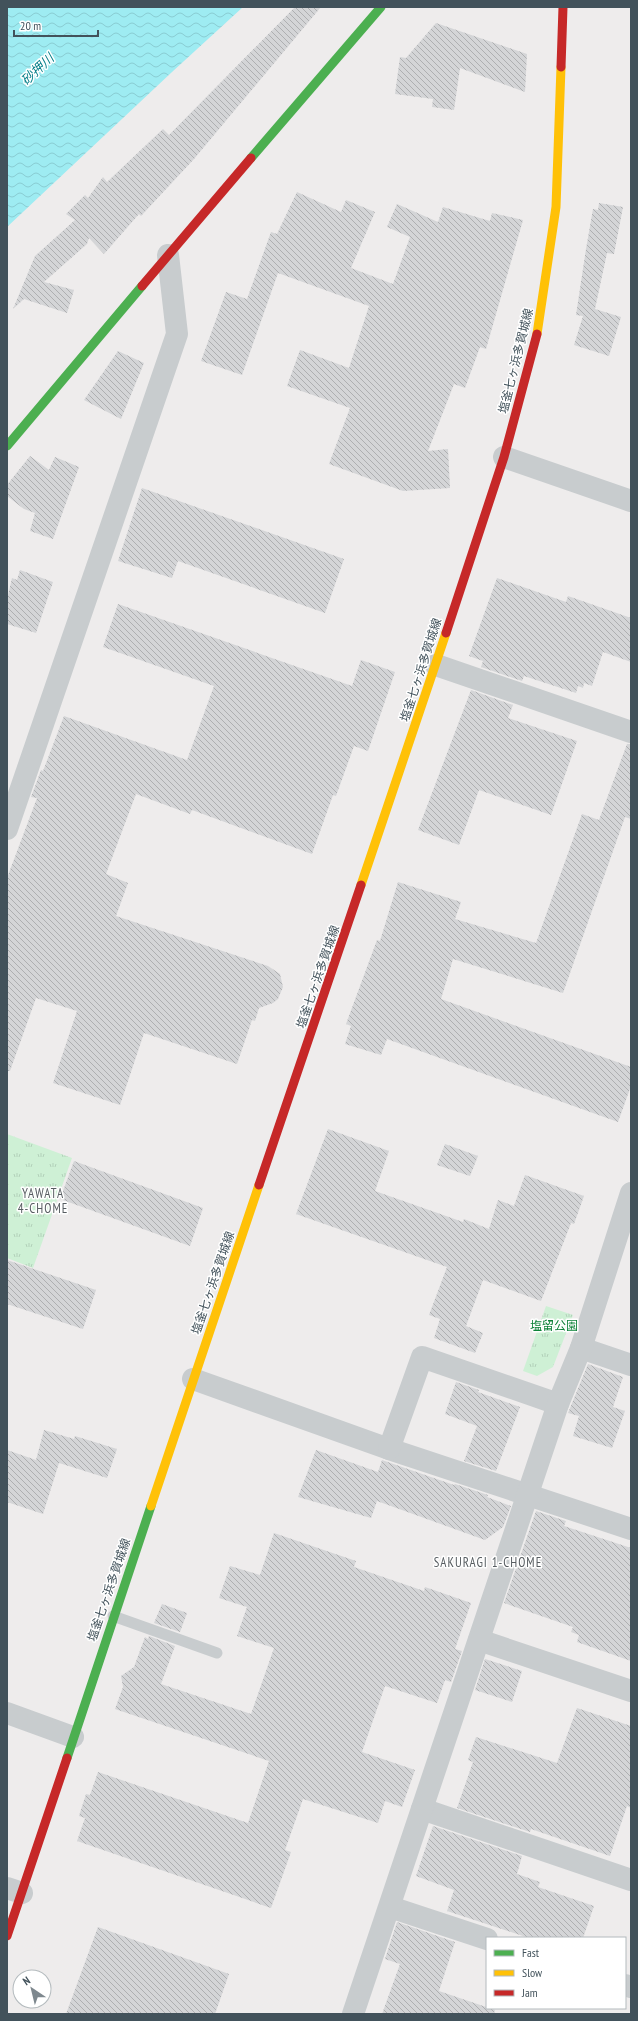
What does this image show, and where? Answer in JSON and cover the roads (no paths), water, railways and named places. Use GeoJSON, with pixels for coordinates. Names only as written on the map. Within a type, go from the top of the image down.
{"type":"FeatureCollection","features":[{"type":"Feature","properties":{"kind":"main road"},"geometry":{"type":"LineString","coordinates":[[7,446],[168,255],[381,7]]}},
{"type":"Feature","properties":{"kind":"main road","name":"塩釜七ヶ浜多賀城線"},"geometry":{"type":"LineString","coordinates":[[7,1936],[14,1890],[73,1738],[193,1379],[436,665],[504,457],[539,328],[556,206],[563,7]]}},
{"type":"Feature","properties":{"kind":"street"},"geometry":{"type":"LineString","coordinates":[[7,829],[177,334],[168,255]]}},
{"type":"Feature","properties":{"kind":"street"},"geometry":{"type":"LineString","coordinates":[[504,457],[631,501]]}},
{"type":"Feature","properties":{"kind":"street"},"geometry":{"type":"LineString","coordinates":[[436,665],[631,732]]}},
{"type":"Feature","properties":{"kind":"street"},"geometry":{"type":"LineString","coordinates":[[353,2014],[558,1404],[581,1348],[631,1193]]}},
{"type":"Feature","properties":{"kind":"street"},"geometry":{"type":"LineString","coordinates":[[581,1348],[631,1365]]}},
{"type":"Feature","properties":{"kind":"street"},"geometry":{"type":"LineString","coordinates":[[390,1448],[422,1357],[558,1404]]}},
{"type":"Feature","properties":{"kind":"street"},"geometry":{"type":"LineString","coordinates":[[193,1379],[528,1495],[631,1528]]}},
{"type":"Feature","properties":{"kind":"street"},"geometry":{"type":"LineString","coordinates":[[479,1640],[631,1691]]}},
{"type":"Feature","properties":{"kind":"street"},"geometry":{"type":"LineString","coordinates":[[7,1713],[73,1738]]}},
{"type":"Feature","properties":{"kind":"street"},"geometry":{"type":"LineString","coordinates":[[422,1809],[631,1880]]}},
{"type":"Feature","properties":{"kind":"street"},"geometry":{"type":"LineString","coordinates":[[390,1907],[486,1939]]}},
{"type":"Feature","properties":{"kind":"lane"},"geometry":{"type":"LineString","coordinates":[[113,1616],[217,1653]]}},
{"type":"Feature","properties":{"kind":"water","name":"砂押川"},"geometry":{"type":"Polygon","coordinates":[[[7,7],[243,7],[7,227],[7,7]]]}},
{"type":"Feature","properties":{"kind":"district","name":"YAWATA 4-CHOME"},"geometry":{"type":"Point","coordinates":[43,1200]}},
{"type":"Feature","properties":{"kind":"district","name":"SAKURAGI 1-CHOME"},"geometry":{"type":"Point","coordinates":[488,1562]}},
{"type":"Feature","properties":{"kind":"park label","name":"塩留公園"},"geometry":{"type":"Point","coordinates":[554,1326]}}]}
